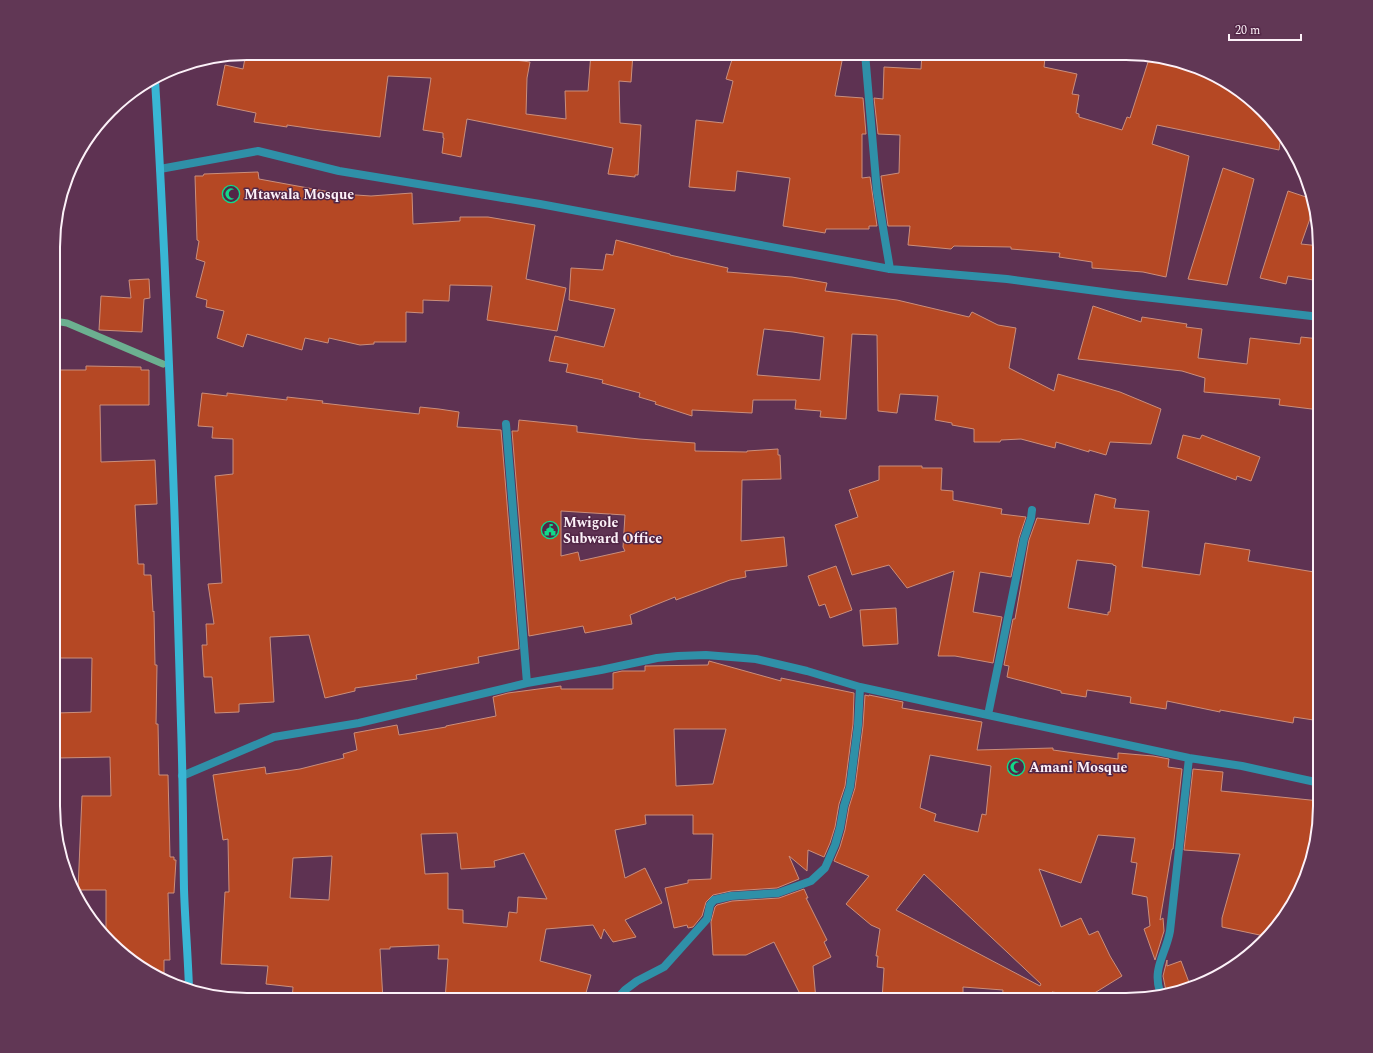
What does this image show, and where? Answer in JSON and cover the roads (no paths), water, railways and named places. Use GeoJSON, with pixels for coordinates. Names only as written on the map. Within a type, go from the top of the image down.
{"type":"FeatureCollection","features":[{"type":"Feature","properties":{"kind":"street"},"geometry":{"type":"LineString","coordinates":[[866,60],[877,192],[890,269]]}},
{"type":"Feature","properties":{"kind":"street"},"geometry":{"type":"LineString","coordinates":[[155,84],[174,494],[184,892],[189,984]]}},
{"type":"Feature","properties":{"kind":"street"},"geometry":{"type":"LineString","coordinates":[[160,169],[258,152],[339,171],[540,204],[890,269],[1007,279],[1313,315]]}},
{"type":"Feature","properties":{"kind":"street"},"geometry":{"type":"LineString","coordinates":[[506,424],[527,683]]}},
{"type":"Feature","properties":{"kind":"street"},"geometry":{"type":"LineString","coordinates":[[988,715],[1024,539],[1032,510]]}},
{"type":"Feature","properties":{"kind":"street"},"geometry":{"type":"LineString","coordinates":[[182,776],[274,737],[360,723],[527,683],[601,670],[657,658],[706,655],[756,659],[807,671],[860,687],[1189,758],[1242,766],[1313,781]]}},
{"type":"Feature","properties":{"kind":"street"},"geometry":{"type":"LineString","coordinates":[[622,993],[637,981],[664,967],[707,919],[710,905],[714,900],[731,896],[778,893],[811,881],[825,868],[837,840],[844,806],[850,787],[858,725],[860,687]]}},
{"type":"Feature","properties":{"kind":"street"},"geometry":{"type":"LineString","coordinates":[[1159,990],[1156,975],[1167,947],[1170,931],[1189,758]]}},
{"type":"Feature","properties":{"kind":"waterway"},"geometry":{"type":"LineString","coordinates":[[60,322],[67,323],[163,364]]}},
{"type":"Feature","properties":{"kind":"place","name":"Mtawala Mosque"},"geometry":{"type":"Point","coordinates":[231,194]}},
{"type":"Feature","properties":{"kind":"place","name":"Mwigole Subward Office"},"geometry":{"type":"Point","coordinates":[550,530]}},
{"type":"Feature","properties":{"kind":"place","name":"Amani Mosque"},"geometry":{"type":"Point","coordinates":[1016,767]}}]}
